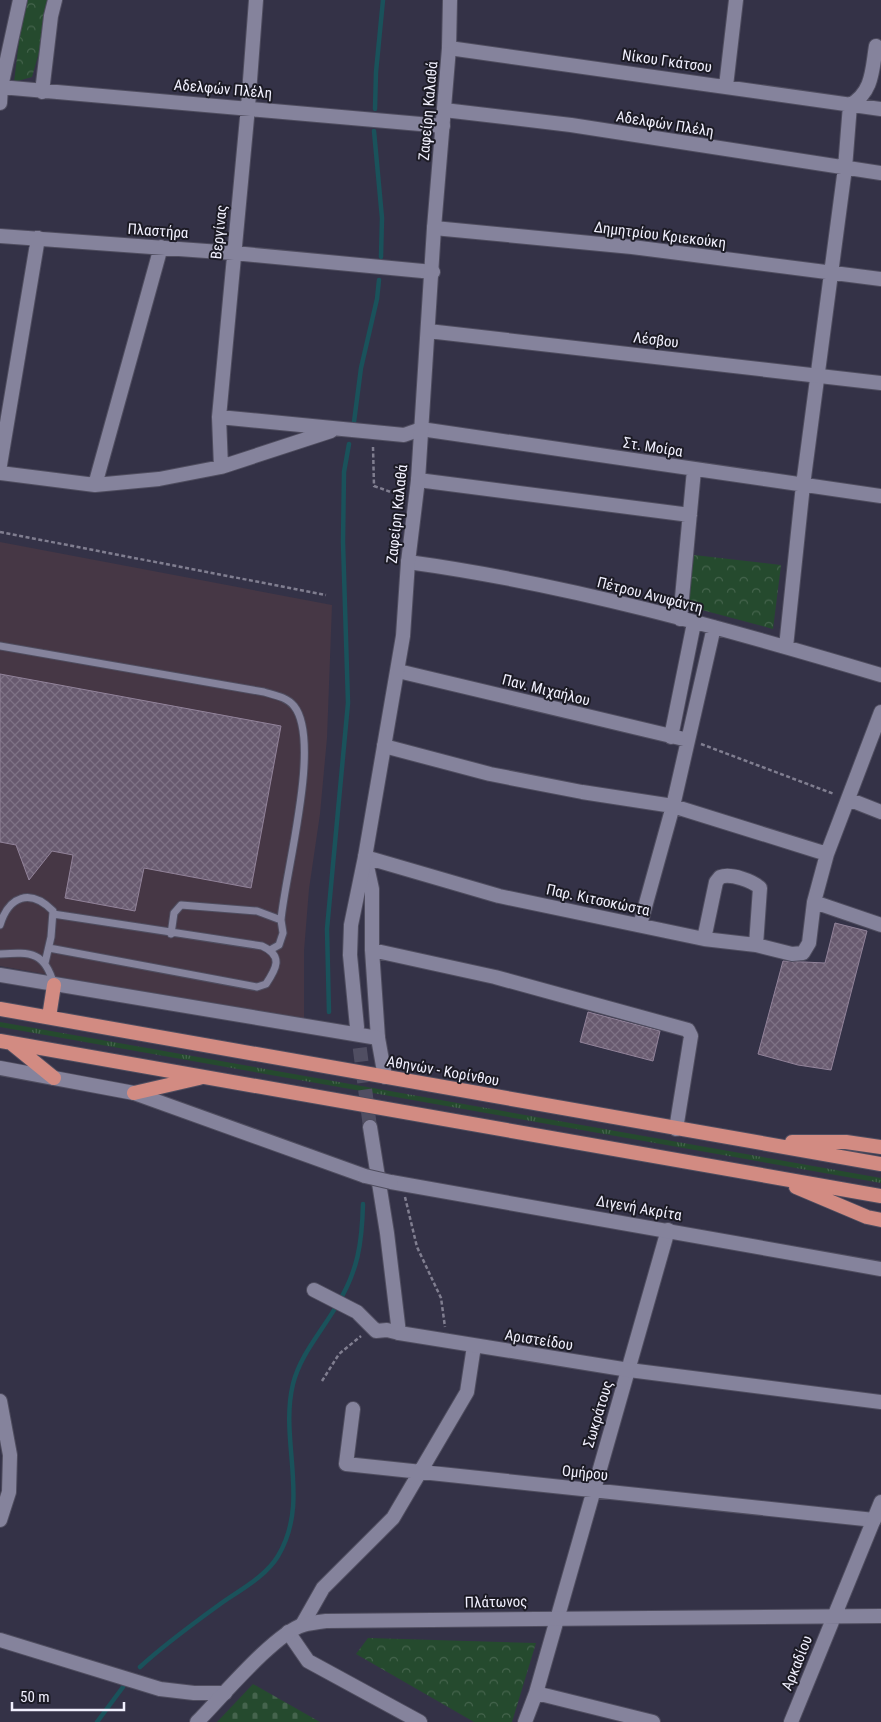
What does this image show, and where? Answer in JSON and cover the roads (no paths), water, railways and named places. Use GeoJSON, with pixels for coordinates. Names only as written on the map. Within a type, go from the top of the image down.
{"type":"FeatureCollection","features":[{"type":"Feature","properties":{"kind":"highway"},"geometry":{"type":"LineString","coordinates":[[49,1017],[54,985]]}},
{"type":"Feature","properties":{"kind":"highway","name":"Αθηνών - Κορίνθου"},"geometry":{"type":"LineString","coordinates":[[0,1009],[881,1164]]}},
{"type":"Feature","properties":{"kind":"highway"},"geometry":{"type":"LineString","coordinates":[[5,1042],[881,1196]]}},
{"type":"Feature","properties":{"kind":"highway"},"geometry":{"type":"LineString","coordinates":[[5,1042],[54,1078]]}},
{"type":"Feature","properties":{"kind":"highway"},"geometry":{"type":"LineString","coordinates":[[134,1093],[204,1077]]}},
{"type":"Feature","properties":{"kind":"highway"},"geometry":{"type":"LineString","coordinates":[[754,1142],[846,1142],[881,1147]]}},
{"type":"Feature","properties":{"kind":"highway"},"geometry":{"type":"LineString","coordinates":[[771,1176],[867,1217],[881,1220]]}},
{"type":"Feature","properties":{"kind":"street"},"geometry":{"type":"LineString","coordinates":[[0,103],[1,87],[20,0]]}},
{"type":"Feature","properties":{"kind":"street"},"geometry":{"type":"LineString","coordinates":[[42,92],[51,16],[55,0]]}},
{"type":"Feature","properties":{"kind":"street","name":"Βεργίνας"},"geometry":{"type":"LineString","coordinates":[[221,467],[219,417],[256,0]]}},
{"type":"Feature","properties":{"kind":"street","name":"Ζαφείρη Καλαθά"},"geometry":{"type":"LineString","coordinates":[[357,1027],[350,955],[351,925],[365,857],[404,636],[408,562],[418,480],[434,228],[449,48],[450,0]]}},
{"type":"Feature","properties":{"kind":"street"},"geometry":{"type":"LineString","coordinates":[[726,86],[736,0]]}},
{"type":"Feature","properties":{"kind":"street"},"geometry":{"type":"LineString","coordinates":[[786,647],[803,485],[830,272],[846,168],[850,105],[862,98],[870,81],[876,46]]}},
{"type":"Feature","properties":{"kind":"street","name":"Νίκου Γκάτσου"},"geometry":{"type":"LineString","coordinates":[[449,48],[881,109]]}},
{"type":"Feature","properties":{"kind":"street","name":"Αδελφών Πλέλη"},"geometry":{"type":"LineString","coordinates":[[1,87],[42,92],[248,107],[443,126]]}},
{"type":"Feature","properties":{"kind":"street","name":"Αδελφών Πλέλη"},"geometry":{"type":"LineString","coordinates":[[444,110],[571,125],[881,173]]}},
{"type":"Feature","properties":{"kind":"street","name":"Δημητρίου Κριεκούκη"},"geometry":{"type":"LineString","coordinates":[[434,228],[632,247],[881,279]]}},
{"type":"Feature","properties":{"kind":"street","name":"Πλαστήρα"},"geometry":{"type":"LineString","coordinates":[[0,236],[234,253],[432,272]]}},
{"type":"Feature","properties":{"kind":"street"},"geometry":{"type":"LineString","coordinates":[[0,464],[38,238]]}},
{"type":"Feature","properties":{"kind":"street"},"geometry":{"type":"LineString","coordinates":[[95,485],[161,247]]}},
{"type":"Feature","properties":{"kind":"street","name":"Λέσβου"},"geometry":{"type":"LineString","coordinates":[[428,331],[881,383]]}},
{"type":"Feature","properties":{"kind":"street"},"geometry":{"type":"LineString","coordinates":[[219,417],[336,430],[404,435],[421,429]]}},
{"type":"Feature","properties":{"kind":"street","name":"Στ. Μοίρα"},"geometry":{"type":"LineString","coordinates":[[421,429],[881,496]]}},
{"type":"Feature","properties":{"kind":"street"},"geometry":{"type":"LineString","coordinates":[[0,473],[95,485],[159,479],[221,467],[336,430]]}},
{"type":"Feature","properties":{"kind":"street"},"geometry":{"type":"LineString","coordinates":[[680,619],[694,470]]}},
{"type":"Feature","properties":{"kind":"street"},"geometry":{"type":"LineString","coordinates":[[418,480],[690,515]]}},
{"type":"Feature","properties":{"kind":"street","name":"Πέτρου Ανυφάντη"},"geometry":{"type":"LineString","coordinates":[[408,562],[475,571],[544,584],[714,627],[881,675]]}},
{"type":"Feature","properties":{"kind":"street"},"geometry":{"type":"LineString","coordinates":[[671,737],[694,623]]}},
{"type":"Feature","properties":{"kind":"street"},"geometry":{"type":"LineString","coordinates":[[640,925],[673,806],[714,627]]}},
{"type":"Feature","properties":{"kind":"street","name":"Παν. Μιχαήλου"},"geometry":{"type":"LineString","coordinates":[[398,671],[688,740]]}},
{"type":"Feature","properties":{"kind":"street"},"geometry":{"type":"LineString","coordinates":[[881,712],[827,854],[814,902],[881,925]]}},
{"type":"Feature","properties":{"kind":"street"},"geometry":{"type":"LineString","coordinates":[[384,746],[490,774],[582,792],[673,806],[827,854]]}},
{"type":"Feature","properties":{"kind":"street"},"geometry":{"type":"LineString","coordinates":[[848,799],[881,812]]}},
{"type":"Feature","properties":{"kind":"street"},"geometry":{"type":"LineString","coordinates":[[365,857],[372,889],[372,950],[378,1038],[384,1077]]}},
{"type":"Feature","properties":{"kind":"street","name":"Παρ. Κιτσοκώστα"},"geometry":{"type":"LineString","coordinates":[[365,857],[499,896],[704,939],[756,946],[792,954],[803,953],[809,943],[814,902]]}},
{"type":"Feature","properties":{"kind":"street"},"geometry":{"type":"LineString","coordinates":[[704,939],[716,882],[725,875],[756,884],[760,888],[756,946]]}},
{"type":"Feature","properties":{"kind":"street"},"geometry":{"type":"LineString","coordinates":[[372,950],[495,977],[688,1030],[691,1036],[676,1128]]}},
{"type":"Feature","properties":{"kind":"street"},"geometry":{"type":"LineString","coordinates":[[0,975],[378,1038]]}},
{"type":"Feature","properties":{"kind":"street","name":"Διγενή Ακρίτα"},"geometry":{"type":"LineString","coordinates":[[0,1068],[134,1093],[365,1176],[881,1269]]}},
{"type":"Feature","properties":{"kind":"street"},"geometry":{"type":"LineString","coordinates":[[370,1127],[388,1233],[399,1334]]}},
{"type":"Feature","properties":{"kind":"street","name":"Σωκράτους"},"geometry":{"type":"LineString","coordinates":[[525,1722],[536,1693],[592,1490],[629,1370],[668,1230]]}},
{"type":"Feature","properties":{"kind":"street","name":"Αριστείδου"},"geometry":{"type":"LineString","coordinates":[[314,1290],[350,1308],[366,1319],[376,1331],[387,1330],[399,1334],[629,1370],[881,1402]]}},
{"type":"Feature","properties":{"kind":"street"},"geometry":{"type":"LineString","coordinates":[[302,1625],[322,1588],[393,1518],[467,1392],[474,1346]]}},
{"type":"Feature","properties":{"kind":"street"},"geometry":{"type":"LineString","coordinates":[[0,1401],[10,1455],[9,1492],[0,1520]]}},
{"type":"Feature","properties":{"kind":"street","name":"Ομήρου"},"geometry":{"type":"LineString","coordinates":[[353,1409],[346,1464],[422,1470],[874,1520]]}},
{"type":"Feature","properties":{"kind":"street","name":"Αρκαδίου"},"geometry":{"type":"LineString","coordinates":[[791,1722],[881,1502]]}},
{"type":"Feature","properties":{"kind":"street","name":"Πλάτωνος"},"geometry":{"type":"LineString","coordinates":[[197,1722],[288,1632],[302,1625],[326,1621],[556,1617],[881,1616]]}},
{"type":"Feature","properties":{"kind":"street"},"geometry":{"type":"LineString","coordinates":[[288,1632],[308,1661],[420,1722]]}},
{"type":"Feature","properties":{"kind":"street"},"geometry":{"type":"LineString","coordinates":[[0,1640],[160,1689],[194,1693],[225,1693]]}},
{"type":"Feature","properties":{"kind":"street"},"geometry":{"type":"LineString","coordinates":[[536,1693],[653,1722]]}},
{"type":"Feature","properties":{"kind":"lane"},"geometry":{"type":"LineString","coordinates":[[0,646],[264,692],[288,700],[296,707],[304,728],[305,762],[299,811],[283,896],[283,933],[279,945],[270,950]]}},
{"type":"Feature","properties":{"kind":"lane"},"geometry":{"type":"LineString","coordinates":[[0,926],[2,909],[14,900],[26,898],[45,903],[53,911],[45,963]]}},
{"type":"Feature","properties":{"kind":"lane"},"geometry":{"type":"LineString","coordinates":[[171,934],[174,913],[181,905],[257,911],[282,920]]}},
{"type":"Feature","properties":{"kind":"lane"},"geometry":{"type":"LineString","coordinates":[[48,948],[257,987],[266,984],[276,968],[275,957],[270,950],[262,946],[171,934],[53,914]]}},
{"type":"Feature","properties":{"kind":"lane"},"geometry":{"type":"LineString","coordinates":[[0,954],[16,953],[39,957],[49,967],[54,985]]}},
{"type":"Feature","properties":{"kind":"waterway"},"geometry":{"type":"LineString","coordinates":[[375,109],[376,72],[383,0]]}},
{"type":"Feature","properties":{"kind":"waterway"},"geometry":{"type":"LineString","coordinates":[[374,131],[382,218],[381,257]]}},
{"type":"Feature","properties":{"kind":"waterway"},"geometry":{"type":"LineString","coordinates":[[354,422],[361,368],[377,299],[379,280]]}},
{"type":"Feature","properties":{"kind":"waterway"},"geometry":{"type":"LineString","coordinates":[[329,1012],[327,929],[348,703],[343,542],[344,472],[349,444]]}},
{"type":"Feature","properties":{"kind":"waterway"},"geometry":{"type":"LineString","coordinates":[[140,1667],[180,1633],[260,1576],[278,1556],[288,1535],[294,1492],[289,1427],[293,1384],[306,1353],[337,1305],[350,1280],[358,1256],[363,1204]]}},
{"type":"Feature","properties":{"kind":"waterway"},"geometry":{"type":"LineString","coordinates":[[97,1722],[123,1687]]}},
{"type":"Feature","properties":{"kind":"tunnel"},"geometry":{"type":"LineString","coordinates":[[357,1027],[370,1127]]}}]}
